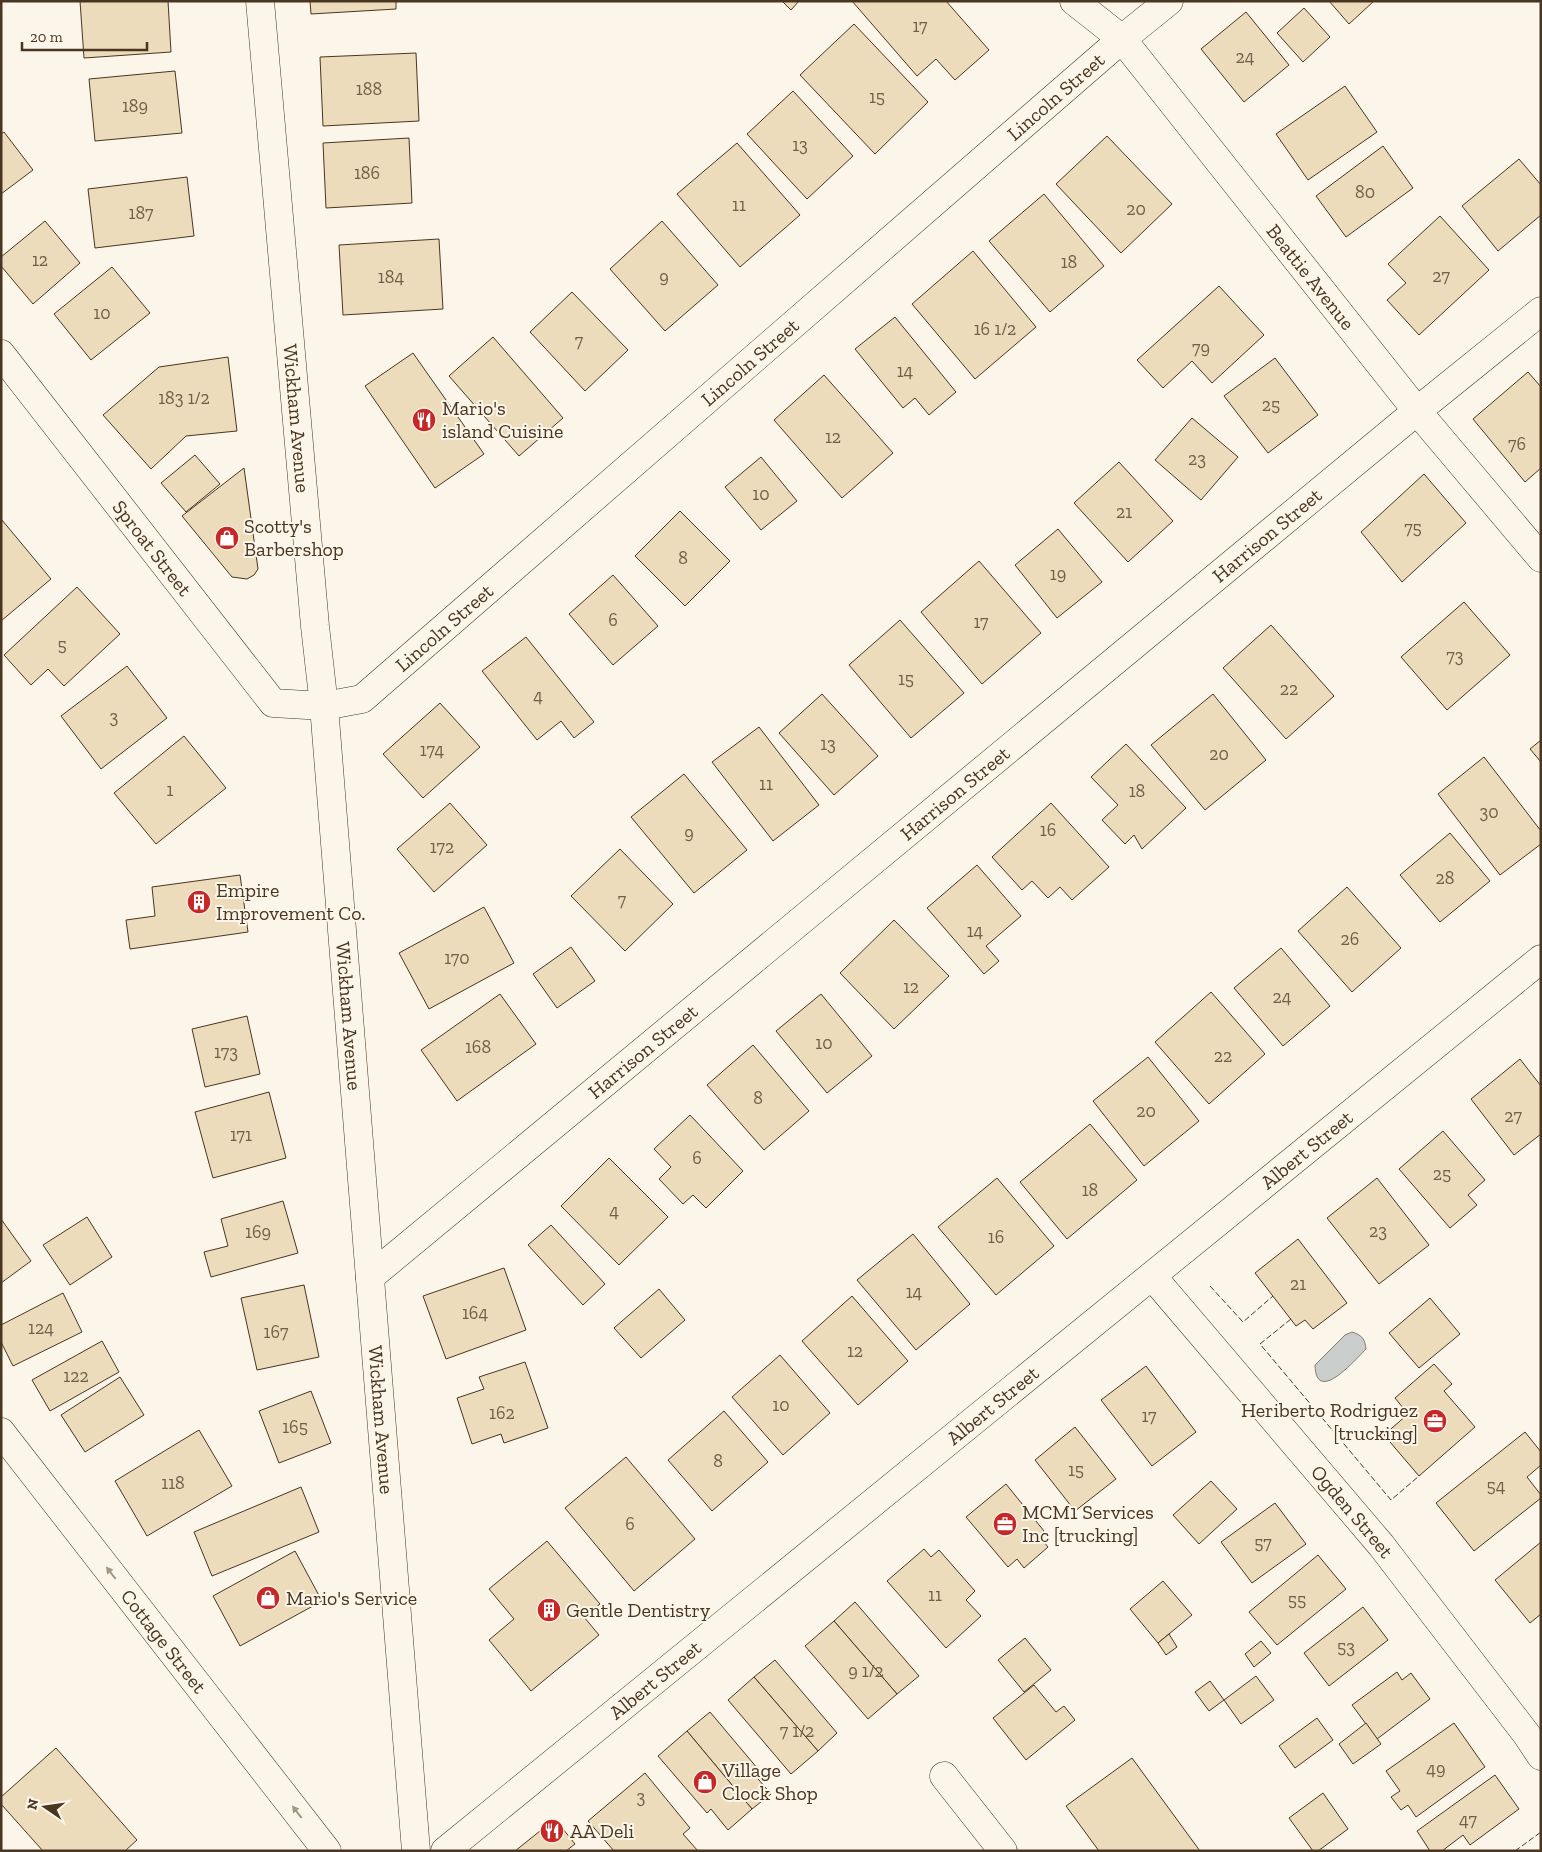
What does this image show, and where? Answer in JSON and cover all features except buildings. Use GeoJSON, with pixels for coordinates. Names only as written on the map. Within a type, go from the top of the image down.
{"type":"FeatureCollection","features":[{"type":"Feature","properties":{"kind":"street","name":"Wickham Avenue"},"geometry":{"type":"LineString","coordinates":[[260,1],[315,626],[324,706],[416,1851]]}},
{"type":"Feature","properties":{"kind":"street","name":"Beattie Avenue"},"geometry":{"type":"LineString","coordinates":[[1074,1],[1122,39],[1417,411],[1541,558]]}},
{"type":"Feature","properties":{"kind":"street","name":"Lincoln Street"},"geometry":{"type":"LineString","coordinates":[[324,706],[362,699],[1122,39],[1169,1]]}},
{"type":"Feature","properties":{"kind":"street","name":"Harrison Street"},"geometry":{"type":"LineString","coordinates":[[370,1277],[1417,411],[1541,311]]}},
{"type":"Feature","properties":{"kind":"street","name":"Sproat Street"},"geometry":{"type":"LineString","coordinates":[[1,354],[273,703],[324,706]]}},
{"type":"Feature","properties":{"kind":"street","name":"Albert Street"},"geometry":{"type":"LineString","coordinates":[[445,1851],[1541,959]]}},
{"type":"Feature","properties":{"kind":"street","name":"Ogden Street"},"geometry":{"type":"LineString","coordinates":[[1152,1276],[1381,1545],[1541,1756]]}},
{"type":"Feature","properties":{"kind":"street","name":"Cottage Street"},"geometry":{"type":"LineString","coordinates":[[1,1432],[327,1851]]}},
{"type":"Feature","properties":{"kind":"street"},"geometry":{"type":"LineString","coordinates":[[944,1776],[1003,1851]]}},
{"type":"Feature","properties":{"kind":"shaded area"},"geometry":{"type":"Polygon","coordinates":[[[1352,1332],[1362,1338],[1366,1349],[1337,1376],[1329,1381],[1322,1381],[1317,1376],[1315,1365],[1345,1335],[1352,1332]]]}},
{"type":"Feature","properties":{"kind":"fence"},"geometry":{"type":"LineString","coordinates":[[1210,1286],[1243,1322],[1273,1296]]}},
{"type":"Feature","properties":{"kind":"fence"},"geometry":{"type":"LineString","coordinates":[[1291,1319],[1260,1344],[1391,1500],[1419,1476]]}},
{"type":"Feature","properties":{"kind":"fence"},"geometry":{"type":"LineString","coordinates":[[1515,1851],[1541,1832]]}},
{"type":"Feature","properties":{"kind":"place","name":"Mario's island Cuisine"},"geometry":{"type":"Point","coordinates":[424,420]}},
{"type":"Feature","properties":{"kind":"place","name":"Scotty's Barbershop"},"geometry":{"type":"Point","coordinates":[227,538]}},
{"type":"Feature","properties":{"kind":"place","name":"Empire Improvement Co."},"geometry":{"type":"Point","coordinates":[199,902]}},
{"type":"Feature","properties":{"kind":"place","name":"Heriberto Rodriguez [trucking]"},"geometry":{"type":"Point","coordinates":[1435,1421]}},
{"type":"Feature","properties":{"kind":"place","name":"MCM1 Services Inc [trucking]"},"geometry":{"type":"Point","coordinates":[1005,1524]}},
{"type":"Feature","properties":{"kind":"place","name":"Mario's Service"},"geometry":{"type":"Point","coordinates":[268,1598]}},
{"type":"Feature","properties":{"kind":"place","name":"Gentle Dentistry"},"geometry":{"type":"Point","coordinates":[549,1610]}},
{"type":"Feature","properties":{"kind":"place","name":"Village Clock Shop"},"geometry":{"type":"Point","coordinates":[705,1782]}},
{"type":"Feature","properties":{"kind":"place","name":"AA Deli"},"geometry":{"type":"Point","coordinates":[552,1831]}}]}
